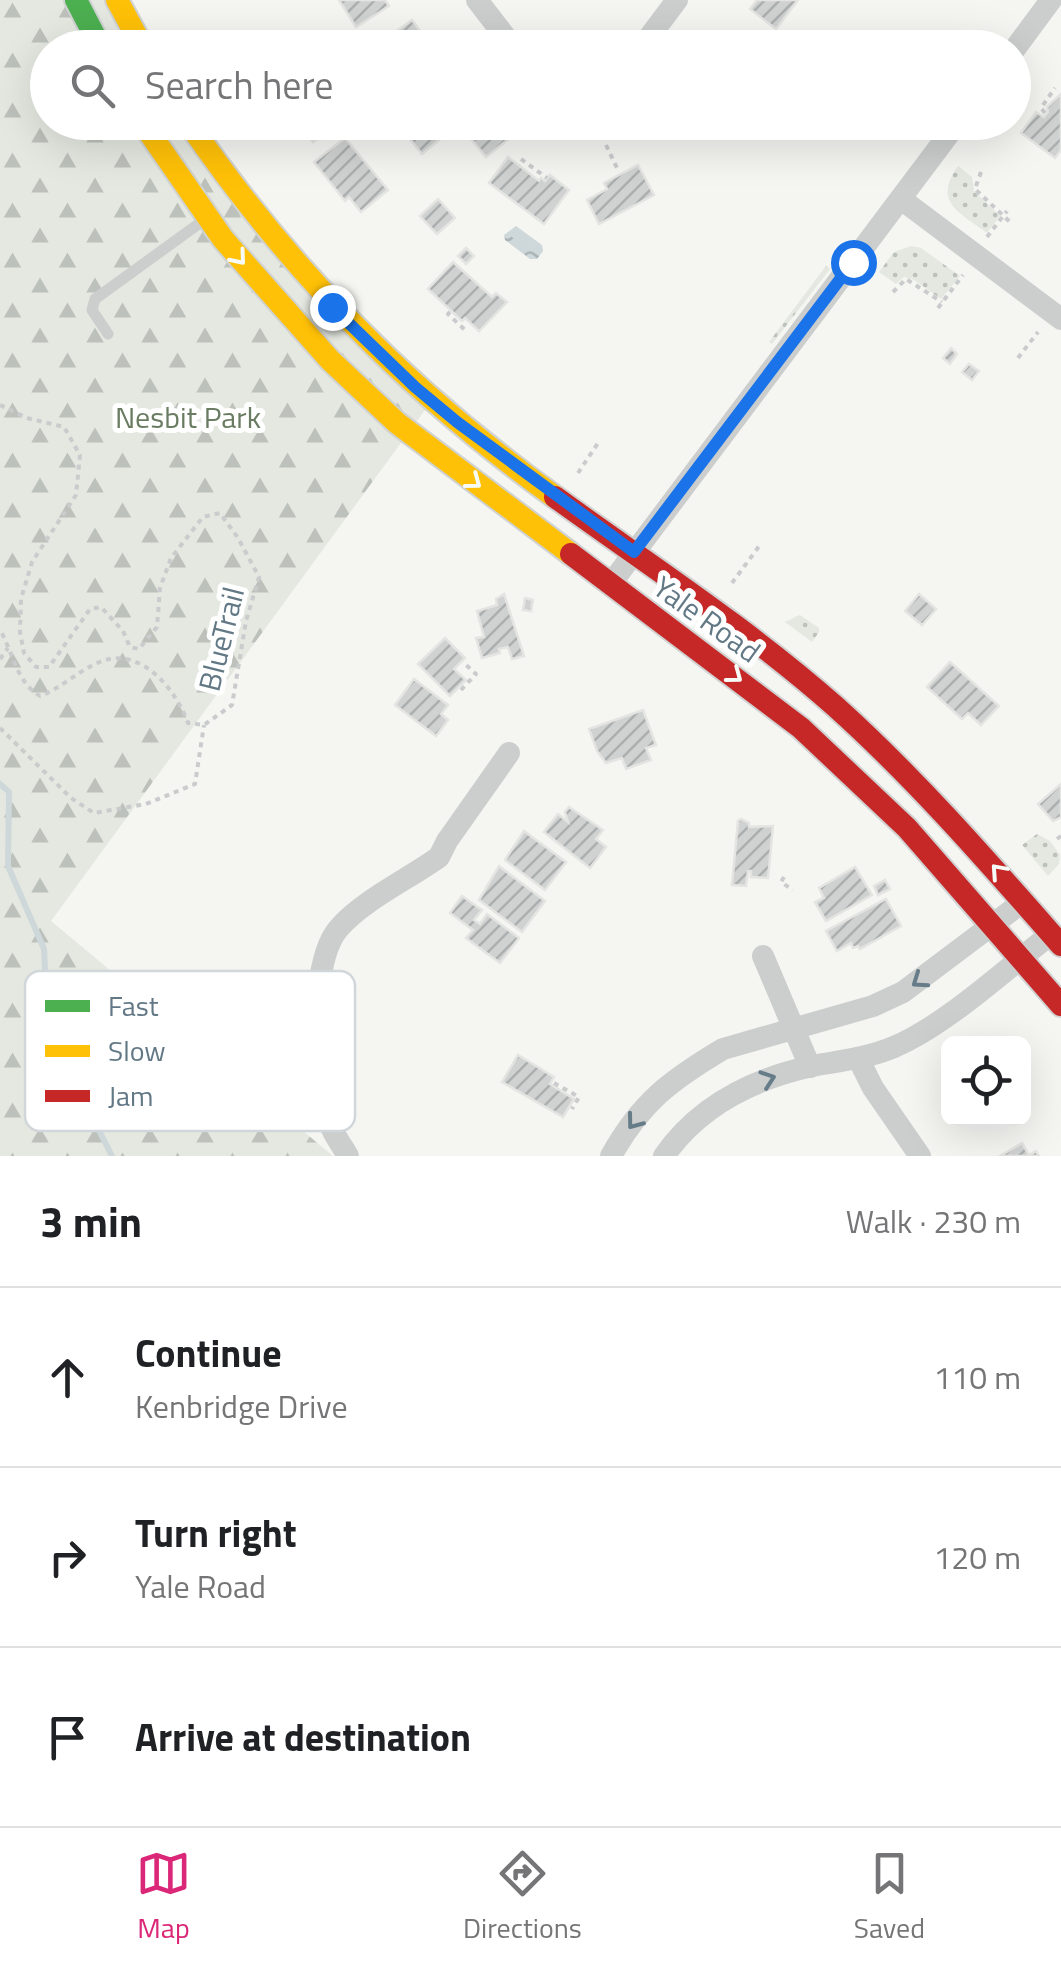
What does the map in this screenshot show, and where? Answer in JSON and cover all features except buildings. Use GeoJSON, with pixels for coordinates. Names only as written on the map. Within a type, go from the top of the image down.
{"type":"FeatureCollection","features":[{"type":"Feature","properties":{"kind":"main road"},"geometry":{"type":"LineString","coordinates":[[76,0],[92,30]]}},
{"type":"Feature","properties":{"kind":"main road"},"geometry":{"type":"LineString","coordinates":[[117,0],[133,30]]}},
{"type":"Feature","properties":{"kind":"main road","name":"Yale Road"},"geometry":{"type":"LineString","coordinates":[[154,140],[207,218],[300,328],[396,422],[739,679],[827,751],[907,828],[1061,1004]]}},
{"type":"Feature","properties":{"kind":"main road","name":"Yale Road"},"geometry":{"type":"LineString","coordinates":[[200,140],[289,258],[376,351],[457,422],[764,648],[837,708],[915,780],[1056,940]]}},
{"type":"Feature","properties":{"kind":"street"},"geometry":{"type":"LineString","coordinates":[[477,0],[500,30]]}},
{"type":"Feature","properties":{"kind":"street"},"geometry":{"type":"LineString","coordinates":[[654,30],[677,0]]}},
{"type":"Feature","properties":{"kind":"street"},"geometry":{"type":"LineString","coordinates":[[1029,30],[1051,0]]}},
{"type":"Feature","properties":{"kind":"street"},"geometry":{"type":"LineString","coordinates":[[610,584],[944,140]]}},
{"type":"Feature","properties":{"kind":"street"},"geometry":{"type":"LineString","coordinates":[[901,198],[1061,319]]}},
{"type":"Feature","properties":{"kind":"street"},"geometry":{"type":"LineString","coordinates":[[322,971],[326,948],[340,926],[440,858],[447,841],[509,753]]}},
{"type":"Feature","properties":{"kind":"street"},"geometry":{"type":"LineString","coordinates":[[611,1156],[629,1126],[660,1090],[723,1049],[873,1006],[902,992],[1024,900]]}},
{"type":"Feature","properties":{"kind":"street"},"geometry":{"type":"LineString","coordinates":[[664,1156],[682,1133],[718,1101],[748,1086],[896,1046],[1021,958],[1056,940]]}},
{"type":"Feature","properties":{"kind":"street"},"geometry":{"type":"LineString","coordinates":[[763,956],[810,1067]]}},
{"type":"Feature","properties":{"kind":"street"},"geometry":{"type":"LineString","coordinates":[[858,1058],[872,1088],[920,1156]]}},
{"type":"Feature","properties":{"kind":"street"},"geometry":{"type":"LineString","coordinates":[[333,1131],[348,1156]]}},
{"type":"Feature","properties":{"kind":"lane"},"geometry":{"type":"LineString","coordinates":[[108,334],[92,310],[94,299],[207,218]]}},
{"type":"Feature","properties":{"kind":"path"},"geometry":{"type":"LineString","coordinates":[[1045,113],[1040,109],[1056,88]]}},
{"type":"Feature","properties":{"kind":"path"},"geometry":{"type":"LineString","coordinates":[[606,145],[620,172]]}},
{"type":"Feature","properties":{"kind":"path"},"geometry":{"type":"LineString","coordinates":[[521,160],[546,178]]}},
{"type":"Feature","properties":{"kind":"path"},"geometry":{"type":"LineString","coordinates":[[981,172],[975,189],[1012,223]]}},
{"type":"Feature","properties":{"kind":"path"},"geometry":{"type":"LineString","coordinates":[[987,237],[1004,213]]}},
{"type":"Feature","properties":{"kind":"path"},"geometry":{"type":"LineString","coordinates":[[938,308],[963,275]]}},
{"type":"Feature","properties":{"kind":"path"},"geometry":{"type":"LineString","coordinates":[[892,292],[906,278],[942,302]]}},
{"type":"Feature","properties":{"kind":"path"},"geometry":{"type":"LineString","coordinates":[[450,312],[466,330]]}},
{"type":"Feature","properties":{"kind":"path"},"geometry":{"type":"LineString","coordinates":[[1018,358],[1038,332]]}},
{"type":"Feature","properties":{"kind":"path","name":"BlueTrail"},"geometry":{"type":"LineString","coordinates":[[0,406],[64,427],[80,454],[76,496],[32,562],[21,599],[24,653],[36,667],[49,668],[90,610],[101,607],[123,630],[130,646],[139,649],[157,627],[160,588],[171,558],[202,518],[220,512],[259,577],[246,621],[232,705],[204,725],[188,724],[159,676],[128,659],[99,662],[57,690],[40,696],[20,676],[0,630]]}},
{"type":"Feature","properties":{"kind":"path"},"geometry":{"type":"LineString","coordinates":[[578,474],[600,440]]}},
{"type":"Feature","properties":{"kind":"path"},"geometry":{"type":"LineString","coordinates":[[732,584],[760,546]]}},
{"type":"Feature","properties":{"kind":"path"},"geometry":{"type":"LineString","coordinates":[[0,658],[8,648]]}},
{"type":"Feature","properties":{"kind":"path"},"geometry":{"type":"LineString","coordinates":[[460,690],[476,674],[464,662]]}},
{"type":"Feature","properties":{"kind":"path"},"geometry":{"type":"LineString","coordinates":[[0,728],[71,798],[94,814],[146,804],[196,784],[204,725]]}},
{"type":"Feature","properties":{"kind":"path"},"geometry":{"type":"LineString","coordinates":[[784,877],[781,882],[793,890]]}},
{"type":"Feature","properties":{"kind":"path"},"geometry":{"type":"LineString","coordinates":[[554,1082],[579,1098],[572,1110]]}},
{"type":"Feature","properties":{"kind":"green space","name":"Nesbit Park"},"geometry":{"type":"Polygon","coordinates":[[[0,0],[124,0],[141,30],[30,30],[30,140],[208,140],[220,160],[436,395],[51,921],[111,971],[25,971],[25,1131],[303,1131],[333,1156],[0,1156],[0,0]]]}},
{"type":"Feature","properties":{"kind":"green space"},"geometry":{"type":"Polygon","coordinates":[[[958,166],[972,177],[974,191],[1000,216],[987,233],[959,212],[949,198],[948,189],[958,166]]]}},
{"type":"Feature","properties":{"kind":"green space"},"geometry":{"type":"Polygon","coordinates":[[[911,246],[921,248],[960,276],[941,299],[914,280],[904,277],[896,284],[879,272],[894,252],[911,246]]]}},
{"type":"Feature","properties":{"kind":"green space"},"geometry":{"type":"Polygon","coordinates":[[[826,266],[830,269],[772,344],[769,342],[826,266]]]}},
{"type":"Feature","properties":{"kind":"green space"},"geometry":{"type":"Polygon","coordinates":[[[800,615],[819,628],[812,642],[785,622],[800,615]]]}},
{"type":"Feature","properties":{"kind":"green space"},"geometry":{"type":"Polygon","coordinates":[[[1037,834],[1050,841],[1060,855],[1059,864],[1048,876],[1022,845],[1037,834]]]}},
{"type":"Feature","properties":{"kind":"water"},"geometry":{"type":"Polygon","coordinates":[[[516,226],[542,245],[537,259],[530,259],[505,240],[504,235],[516,226]]]}},
{"type":"Feature","properties":{"kind":"waterway"},"geometry":{"type":"LineString","coordinates":[[0,784],[9,792],[8,866],[44,949],[45,971]]}},
{"type":"Feature","properties":{"kind":"waterway"},"geometry":{"type":"LineString","coordinates":[[99,1131],[112,1156]]}},
{"type":"Feature","properties":{"kind":"traffic: fast"},"geometry":{"type":"LineString","coordinates":[[76,0],[92,30]]}},
{"type":"Feature","properties":{"kind":"traffic: slow"},"geometry":{"type":"LineString","coordinates":[[117,0],[133,30]]}},
{"type":"Feature","properties":{"kind":"traffic: slow"},"geometry":{"type":"LineString","coordinates":[[154,140],[223,239],[330,360],[397,423],[571,554]]}},
{"type":"Feature","properties":{"kind":"traffic: slow"},"geometry":{"type":"LineString","coordinates":[[201,140],[268,229],[355,326],[450,414],[555,497]]}},
{"type":"Feature","properties":{"kind":"traffic: jam"},"geometry":{"type":"LineString","coordinates":[[555,497],[733,624],[836,707],[924,793],[1061,945]]}},
{"type":"Feature","properties":{"kind":"traffic: jam"},"geometry":{"type":"LineString","coordinates":[[571,554],[801,728],[907,828],[1061,1005]]}},
{"type":"Feature","properties":{"kind":"route"},"geometry":{"type":"LineString","coordinates":[[332,307],[457,422],[634,552],[853,262]]}}]}
